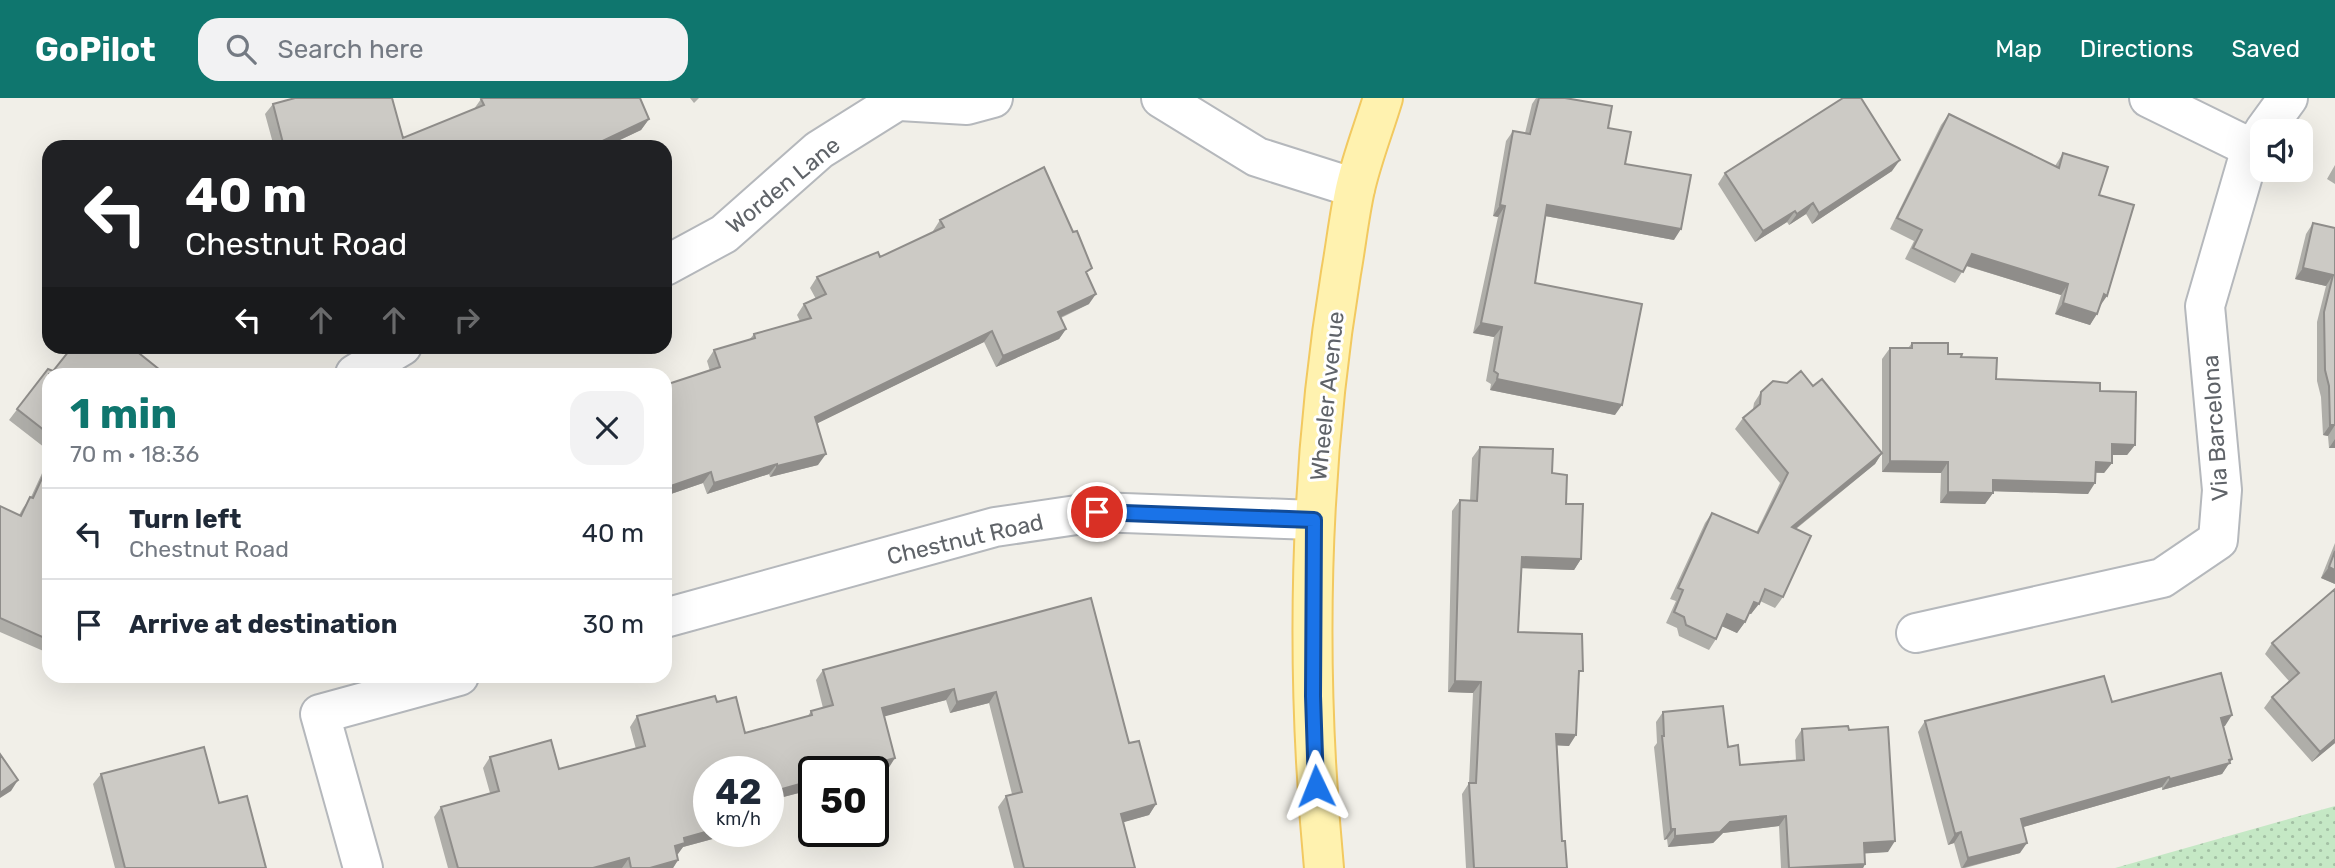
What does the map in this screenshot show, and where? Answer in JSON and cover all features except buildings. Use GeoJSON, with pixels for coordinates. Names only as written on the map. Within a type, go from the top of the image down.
{"type":"FeatureCollection","features":[{"type":"Feature","properties":{"kind":"main road","name":"Wheeler Avenue"},"geometry":{"type":"LineString","coordinates":[[1324,868],[1316,786],[1313,696],[1314,520],[1329,346],[1355,188],[1383,98]]}},
{"type":"Feature","properties":{"kind":"street","name":"Worden Lane"},"geometry":{"type":"LineString","coordinates":[[672,262],[724,234],[819,150],[901,99],[967,105],[993,98]]}},
{"type":"Feature","properties":{"kind":"street"},"geometry":{"type":"LineString","coordinates":[[1161,98],[1257,157],[1355,188]]}},
{"type":"Feature","properties":{"kind":"street"},"geometry":{"type":"LineString","coordinates":[[2149,98],[2250,134]]}},
{"type":"Feature","properties":{"kind":"street","name":"Via Barcelona"},"geometry":{"type":"LineString","coordinates":[[2272,119],[2288,98]]}},
{"type":"Feature","properties":{"kind":"street","name":"Via Barcelona"},"geometry":{"type":"LineString","coordinates":[[1916,633],[2162,578],[2218,540],[2222,490],[2205,306],[2250,165]]}},
{"type":"Feature","properties":{"kind":"street"},"geometry":{"type":"LineString","coordinates":[[365,368],[389,354]]}},
{"type":"Feature","properties":{"kind":"street","name":"Chestnut Road"},"geometry":{"type":"LineString","coordinates":[[672,616],[995,527],[1097,512],[1314,520]]}},
{"type":"Feature","properties":{"kind":"street"},"geometry":{"type":"LineString","coordinates":[[363,868],[320,714],[433,683]]}},
{"type":"Feature","properties":{"kind":"green space"},"geometry":{"type":"Polygon","coordinates":[[[2335,806],[2335,868],[2115,868],[2335,806]]]}},
{"type":"Feature","properties":{"kind":"route"},"geometry":{"type":"LineString","coordinates":[[1097,512],[1314,520],[1313,696],[1316,786]]}}]}
